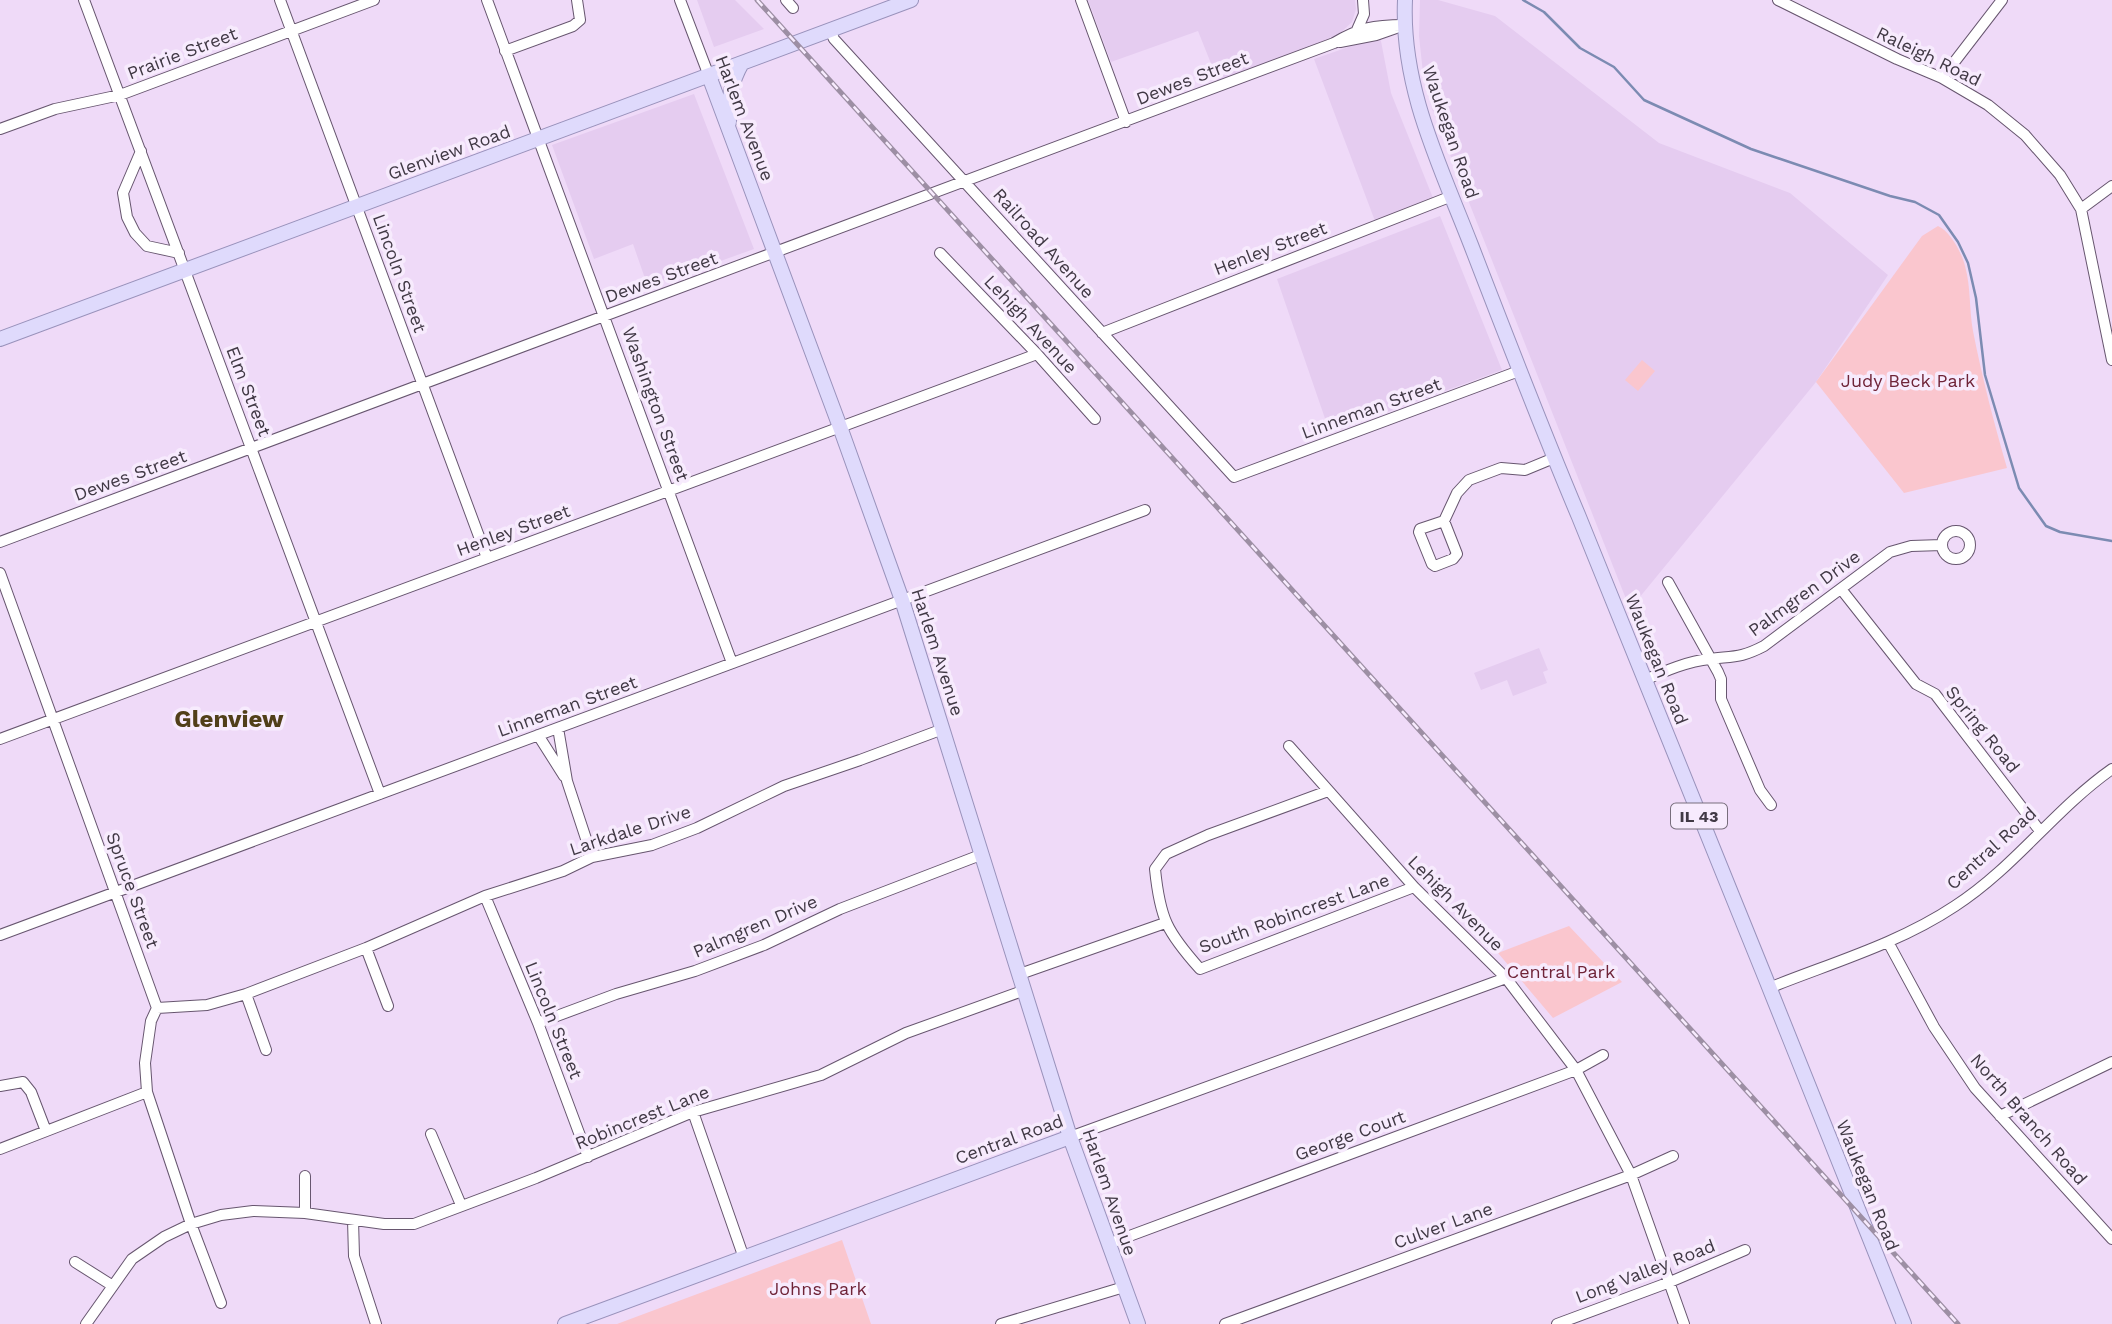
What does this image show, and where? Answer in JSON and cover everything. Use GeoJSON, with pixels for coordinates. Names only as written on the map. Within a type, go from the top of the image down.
{"type":"FeatureCollection","features":[{"type":"Feature","properties":{"kind":"main road","name":"Glenview Road"},"geometry":{"type":"LineString","coordinates":[[0,339],[709,76],[830,30],[885,5],[911,0]]}},
{"type":"Feature","properties":{"kind":"main road","name":"Waukegan Road"},"geometry":{"type":"LineString","coordinates":[[1405,0],[1404,24],[1411,83],[1429,138],[1519,371],[1904,1324]]}},
{"type":"Feature","properties":{"kind":"main road"},"geometry":{"type":"LineString","coordinates":[[729,130],[733,78],[742,63]]}},
{"type":"Feature","properties":{"kind":"main road","name":"Harlem Avenue"},"geometry":{"type":"LineString","coordinates":[[709,76],[902,600],[1070,1137],[1138,1324]]}},
{"type":"Feature","properties":{"kind":"main road","name":"Central Road"},"geometry":{"type":"LineString","coordinates":[[565,1324],[1070,1137]]}},
{"type":"Feature","properties":{"kind":"street","name":"Elm Street"},"geometry":{"type":"LineString","coordinates":[[84,0],[380,794]]}},
{"type":"Feature","properties":{"kind":"street","name":"Lincoln Street"},"geometry":{"type":"LineString","coordinates":[[280,0],[487,558]]}},
{"type":"Feature","properties":{"kind":"street","name":"Prairie Street"},"geometry":{"type":"LineString","coordinates":[[0,129],[55,109],[120,96],[374,0]]}},
{"type":"Feature","properties":{"kind":"street","name":"Washington Street"},"geometry":{"type":"LineString","coordinates":[[486,0],[732,663]]}},
{"type":"Feature","properties":{"kind":"street"},"geometry":{"type":"LineString","coordinates":[[505,51],[573,26],[580,20],[578,0]]}},
{"type":"Feature","properties":{"kind":"street","name":"Harlem Avenue"},"geometry":{"type":"LineString","coordinates":[[680,0],[709,76]]}},
{"type":"Feature","properties":{"kind":"street"},"geometry":{"type":"LineString","coordinates":[[1081,0],[1126,122]]}},
{"type":"Feature","properties":{"kind":"street"},"geometry":{"type":"LineString","coordinates":[[1357,30],[1364,14],[1363,0]]}},
{"type":"Feature","properties":{"kind":"street","name":"Raleigh Road"},"geometry":{"type":"LineString","coordinates":[[1778,0],[1897,59],[1942,78],[1988,105],[2025,135],[2060,176],[2081,209],[2112,360]]}},
{"type":"Feature","properties":{"kind":"street"},"geometry":{"type":"LineString","coordinates":[[1942,78],[2002,0]]}},
{"type":"Feature","properties":{"kind":"street","name":"Dewes Street"},"geometry":{"type":"LineString","coordinates":[[1334,43],[1376,35],[1404,24]]}},
{"type":"Feature","properties":{"kind":"street","name":"Dewes Street"},"geometry":{"type":"LineString","coordinates":[[0,542],[1126,122],[1334,43],[1357,30],[1379,25],[1404,24]]}},
{"type":"Feature","properties":{"kind":"street","name":"Railroad Avenue"},"geometry":{"type":"LineString","coordinates":[[830,30],[834,40],[1234,477]]}},
{"type":"Feature","properties":{"kind":"street"},"geometry":{"type":"LineString","coordinates":[[141,151],[123,193],[127,217],[135,233],[147,246],[179,253]]}},
{"type":"Feature","properties":{"kind":"street"},"geometry":{"type":"LineString","coordinates":[[2081,209],[2112,186]]}},
{"type":"Feature","properties":{"kind":"street","name":"Henley Street"},"geometry":{"type":"LineString","coordinates":[[1102,333],[1452,196]]}},
{"type":"Feature","properties":{"kind":"street","name":"Lehigh Avenue"},"geometry":{"type":"LineString","coordinates":[[940,253],[1095,419]]}},
{"type":"Feature","properties":{"kind":"street","name":"Henley Street"},"geometry":{"type":"LineString","coordinates":[[0,739],[1037,354]]}},
{"type":"Feature","properties":{"kind":"street","name":"Linneman Street"},"geometry":{"type":"LineString","coordinates":[[1234,477],[1519,371]]}},
{"type":"Feature","properties":{"kind":"street"},"geometry":{"type":"LineString","coordinates":[[1444,521],[1457,493],[1469,480],[1502,468],[1525,470],[1554,458]]}},
{"type":"Feature","properties":{"kind":"street","name":"Linneman Street"},"geometry":{"type":"LineString","coordinates":[[0,935],[1145,510]]}},
{"type":"Feature","properties":{"kind":"street","name":"Palmgren Drive"},"geometry":{"type":"LineString","coordinates":[[1645,680],[1709,659],[1734,659],[1749,654],[1764,646],[1890,552],[1911,546],[1942,545]]}},
{"type":"Feature","properties":{"kind":"street","name":"Spruce Street"},"geometry":{"type":"LineString","coordinates":[[0,573],[157,1008]]}},
{"type":"Feature","properties":{"kind":"street"},"geometry":{"type":"LineString","coordinates":[[1668,582],[1721,678],[1721,699],[1760,790],[1771,805]]}},
{"type":"Feature","properties":{"kind":"street","name":"Spring Road"},"geometry":{"type":"LineString","coordinates":[[1841,589],[1916,684],[1935,694],[2040,831]]}},
{"type":"Feature","properties":{"kind":"street"},"geometry":{"type":"LineString","coordinates":[[558,728],[567,781],[592,857]]}},
{"type":"Feature","properties":{"kind":"street","name":"Larkdale Drive"},"geometry":{"type":"LineString","coordinates":[[157,1008],[207,1005],[246,994],[366,948],[485,896],[563,871],[592,857],[652,845],[698,828],[784,786],[860,761],[943,729]]}},
{"type":"Feature","properties":{"kind":"street"},"geometry":{"type":"LineString","coordinates":[[538,735],[567,781]]}},
{"type":"Feature","properties":{"kind":"street","name":"Lehigh Avenue"},"geometry":{"type":"LineString","coordinates":[[1289,746],[1414,887],[1506,978],[1576,1070],[1631,1175],[1684,1324]]}},
{"type":"Feature","properties":{"kind":"street","name":"Central Road"},"geometry":{"type":"LineString","coordinates":[[1769,988],[1888,942],[1963,901],[1996,874],[2071,801],[2112,769]]}},
{"type":"Feature","properties":{"kind":"street"},"geometry":{"type":"LineString","coordinates":[[1020,974],[1165,923],[1156,869],[1166,854],[1208,835],[1328,791]]}},
{"type":"Feature","properties":{"kind":"street","name":"Palmgren Drive"},"geometry":{"type":"LineString","coordinates":[[538,1023],[764,945],[840,909],[983,854]]}},
{"type":"Feature","properties":{"kind":"street","name":"South Robincrest Lane"},"geometry":{"type":"LineString","coordinates":[[1165,923],[1178,945],[1200,970],[1414,887]]}},
{"type":"Feature","properties":{"kind":"street","name":"Lincoln Street"},"geometry":{"type":"LineString","coordinates":[[485,896],[538,1023],[589,1157]]}},
{"type":"Feature","properties":{"kind":"street","name":"North Branch Road"},"geometry":{"type":"LineString","coordinates":[[1888,942],[1950,1054],[1975,1088],[2112,1239]]}},
{"type":"Feature","properties":{"kind":"street"},"geometry":{"type":"LineString","coordinates":[[366,948],[388,1006]]}},
{"type":"Feature","properties":{"kind":"street","name":"Central Road"},"geometry":{"type":"LineString","coordinates":[[1070,1137],[1506,978]]}},
{"type":"Feature","properties":{"kind":"street","name":"Robincrest Lane"},"geometry":{"type":"LineString","coordinates":[[86,1324],[132,1259],[164,1237],[191,1224],[221,1215],[253,1211],[305,1213],[414,1224],[589,1157],[693,1112],[821,1074],[906,1033],[1025,990]]}},
{"type":"Feature","properties":{"kind":"street"},"geometry":{"type":"LineString","coordinates":[[246,994],[266,1051]]}},
{"type":"Feature","properties":{"kind":"street"},"geometry":{"type":"LineString","coordinates":[[157,1008],[151,1021],[147,1044],[147,1092],[191,1224],[221,1303]]}},
{"type":"Feature","properties":{"kind":"street","name":"George Court"},"geometry":{"type":"LineString","coordinates":[[1108,1244],[1576,1070],[1603,1055]]}},
{"type":"Feature","properties":{"kind":"street"},"geometry":{"type":"LineString","coordinates":[[2000,1116],[2112,1062]]}},
{"type":"Feature","properties":{"kind":"street"},"geometry":{"type":"LineString","coordinates":[[0,1086],[23,1082],[31,1092],[46,1131]]}},
{"type":"Feature","properties":{"kind":"street"},"geometry":{"type":"LineString","coordinates":[[0,1149],[147,1092]]}},
{"type":"Feature","properties":{"kind":"street"},"geometry":{"type":"LineString","coordinates":[[693,1112],[744,1258]]}},
{"type":"Feature","properties":{"kind":"street"},"geometry":{"type":"LineString","coordinates":[[431,1134],[461,1205]]}},
{"type":"Feature","properties":{"kind":"street","name":"Culver Lane"},"geometry":{"type":"LineString","coordinates":[[1224,1324],[1631,1175],[1673,1156]]}},
{"type":"Feature","properties":{"kind":"street"},"geometry":{"type":"LineString","coordinates":[[305,1176],[305,1213]]}},
{"type":"Feature","properties":{"kind":"street"},"geometry":{"type":"LineString","coordinates":[[354,1220],[354,1256],[376,1324]]}},
{"type":"Feature","properties":{"kind":"street","name":"Long Valley Road"},"geometry":{"type":"LineString","coordinates":[[1557,1324],[1671,1282],[1745,1250]]}},
{"type":"Feature","properties":{"kind":"street"},"geometry":{"type":"LineString","coordinates":[[75,1262],[113,1286]]}},
{"type":"Feature","properties":{"kind":"street"},"geometry":{"type":"LineString","coordinates":[[1001,1324],[1124,1287]]}},
{"type":"Feature","properties":{"kind":"shaded area"},"geometry":{"type":"Polygon","coordinates":[[[697,0],[735,0],[764,29],[714,47],[697,0]]]}},
{"type":"Feature","properties":{"kind":"shaded area"},"geometry":{"type":"Polygon","coordinates":[[[1088,0],[1355,0],[1356,9],[1352,22],[1334,39],[1218,81],[1198,31],[1111,62],[1088,0]]]}},
{"type":"Feature","properties":{"kind":"shaded area"},"geometry":{"type":"Polygon","coordinates":[[[1420,0],[1438,0],[1495,16],[1659,143],[1790,193],[1888,275],[1816,382],[1630,609],[1432,109],[1423,73],[1419,36],[1420,0]]]}},
{"type":"Feature","properties":{"kind":"shaded area"},"geometry":{"type":"Polygon","coordinates":[[[1380,36],[1391,93],[1433,198],[1375,221],[1314,59],[1380,36]]]}},
{"type":"Feature","properties":{"kind":"shaded area"},"geometry":{"type":"Polygon","coordinates":[[[694,94],[754,249],[648,287],[633,244],[594,259],[552,145],[694,94]]]}},
{"type":"Feature","properties":{"kind":"shaded area"},"geometry":{"type":"Polygon","coordinates":[[[1440,216],[1502,370],[1330,433],[1277,279],[1440,216]]]}},
{"type":"Feature","properties":{"kind":"shaded area"},"geometry":{"type":"Polygon","coordinates":[[[1539,648],[1548,670],[1543,672],[1547,683],[1513,696],[1507,680],[1481,690],[1474,673],[1539,648]]]}},
{"type":"Feature","properties":{"kind":"green space","name":"Judy Beck Park"},"geometry":{"type":"Polygon","coordinates":[[[1938,226],[1955,243],[1965,266],[1977,348],[2007,468],[1904,493],[1816,382],[1922,236],[1938,226]]]}},
{"type":"Feature","properties":{"kind":"green space"},"geometry":{"type":"Polygon","coordinates":[[[1642,360],[1655,371],[1638,391],[1625,380],[1642,360]]]}},
{"type":"Feature","properties":{"kind":"green space","name":"Central Park"},"geometry":{"type":"Polygon","coordinates":[[[1569,926],[1622,982],[1553,1018],[1498,953],[1569,926]]]}},
{"type":"Feature","properties":{"kind":"green space","name":"Johns Park"},"geometry":{"type":"Polygon","coordinates":[[[842,1240],[871,1324],[617,1324],[842,1240]]]}},
{"type":"Feature","properties":{"kind":"waterway"},"geometry":{"type":"LineString","coordinates":[[1523,0],[1544,12],[1580,48],[1614,67],[1644,100],[1751,149],[1915,202],[1939,215],[1958,242],[1968,263],[1976,298],[1985,375],[2019,488],[2046,526],[2060,532],[2112,541]]}},
{"type":"Feature","properties":{"kind":"railway"},"geometry":{"type":"LineString","coordinates":[[757,0],[1958,1324]]}},
{"type":"Feature","properties":{"kind":"district","name":"Glenview"},"geometry":{"type":"Point","coordinates":[229,719]}}]}
